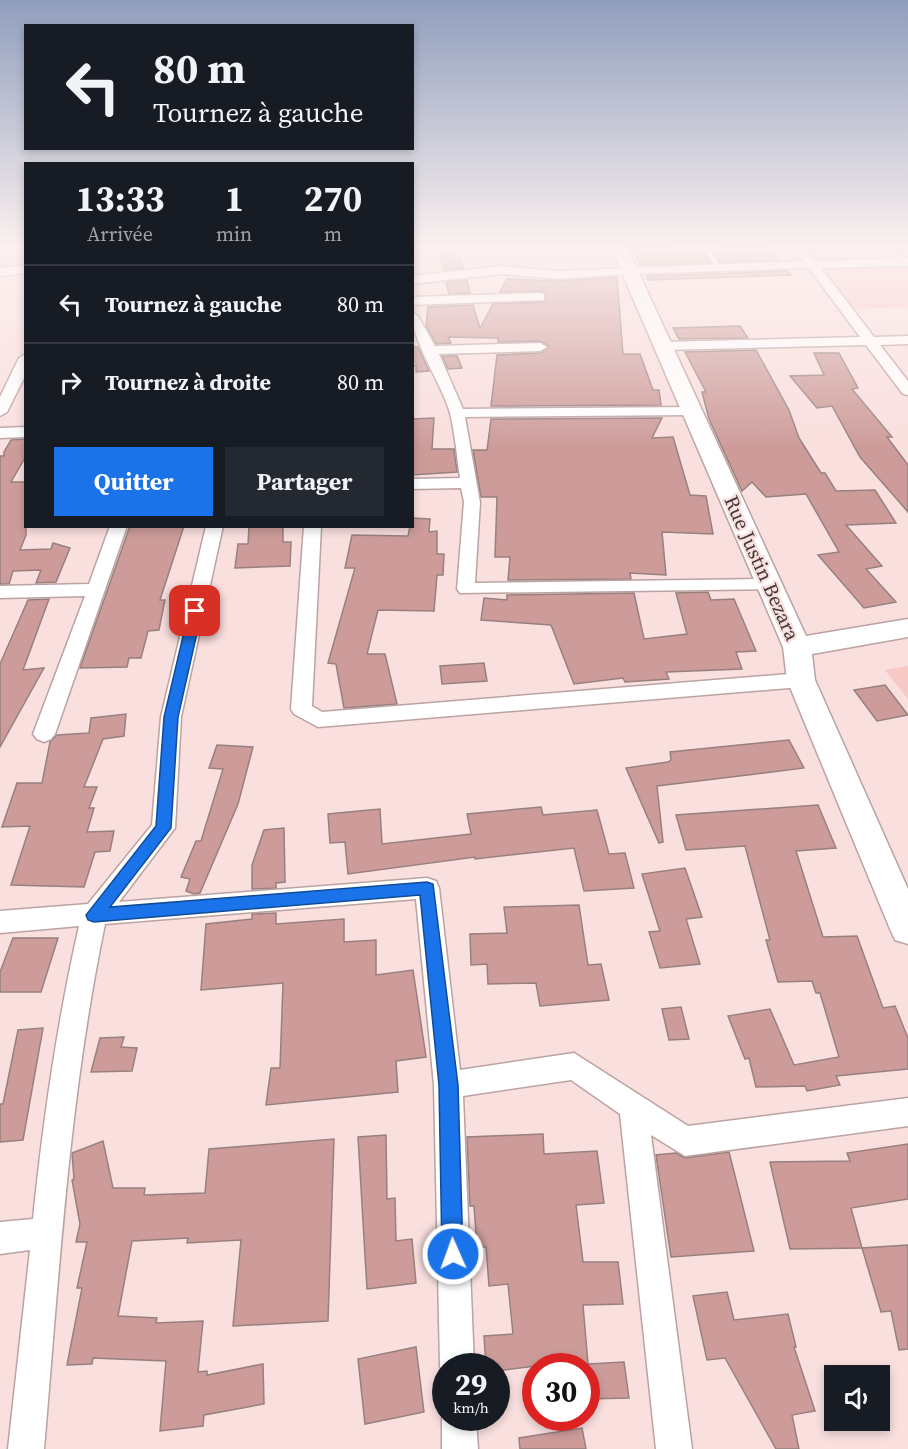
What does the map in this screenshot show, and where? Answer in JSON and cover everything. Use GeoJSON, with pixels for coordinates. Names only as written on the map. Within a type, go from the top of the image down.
{"type":"FeatureCollection","features":[{"type":"Feature","properties":{"kind":"main road","name":"Rue Justin Bezara"},"geometry":{"type":"LineString","coordinates":[[649,313],[797,646],[801,680],[908,929]]}},
{"type":"Feature","properties":{"kind":"main road"},"geometry":{"type":"LineString","coordinates":[[797,646],[908,628]]}},
{"type":"Feature","properties":{"kind":"street"},"geometry":{"type":"LineString","coordinates":[[848,313],[908,391]]}},
{"type":"Feature","properties":{"kind":"street"},"geometry":{"type":"LineString","coordinates":[[414,320],[431,350],[457,413],[472,502],[466,589],[771,585]]}},
{"type":"Feature","properties":{"kind":"street"},"geometry":{"type":"LineString","coordinates":[[664,346],[871,343],[908,340]]}},
{"type":"Feature","properties":{"kind":"street"},"geometry":{"type":"LineString","coordinates":[[431,350],[540,347]]}},
{"type":"Feature","properties":{"kind":"street"},"geometry":{"type":"LineString","coordinates":[[0,412],[24,362]]}},
{"type":"Feature","properties":{"kind":"street"},"geometry":{"type":"LineString","coordinates":[[457,413],[693,411]]}},
{"type":"Feature","properties":{"kind":"street"},"geometry":{"type":"LineString","coordinates":[[0,433],[24,432]]}},
{"type":"Feature","properties":{"kind":"street"},"geometry":{"type":"LineString","coordinates":[[414,484],[469,483]]}},
{"type":"Feature","properties":{"kind":"street"},"geometry":{"type":"LineString","coordinates":[[44,734],[118,528]]}},
{"type":"Feature","properties":{"kind":"street"},"geometry":{"type":"LineString","coordinates":[[26,1449],[56,1150],[79,985],[94,915],[163,828],[171,717],[215,528]]}},
{"type":"Feature","properties":{"kind":"street"},"geometry":{"type":"LineString","coordinates":[[313,528],[301,709],[318,720],[801,680]]}},
{"type":"Feature","properties":{"kind":"street"},"geometry":{"type":"LineString","coordinates":[[0,592],[95,591]]}},
{"type":"Feature","properties":{"kind":"street"},"geometry":{"type":"LineString","coordinates":[[0,922],[427,888],[448,1085],[457,1353]]}},
{"type":"Feature","properties":{"kind":"street"},"geometry":{"type":"LineString","coordinates":[[448,1085],[574,1066],[686,1141],[908,1112]]}},
{"type":"Feature","properties":{"kind":"street"},"geometry":{"type":"LineString","coordinates":[[633,1105],[674,1449]]}},
{"type":"Feature","properties":{"kind":"street"},"geometry":{"type":"LineString","coordinates":[[0,1238],[47,1233]]}},
{"type":"Feature","properties":{"kind":"street"},"geometry":{"type":"LineString","coordinates":[[459,1431],[460,1449]]}},
{"type":"Feature","properties":{"kind":"shaded area"},"geometry":{"type":"Polygon","coordinates":[[[908,666],[908,699],[885,670],[908,666]]]}},
{"type":"Feature","properties":{"kind":"building"},"geometry":{"type":"Polygon","coordinates":[[[427,313],[475,313],[480,328],[488,313],[620,313],[623,354],[640,354],[653,390],[659,390],[661,405],[491,406],[497,355],[540,353],[549,346],[540,341],[498,342],[498,338],[448,337],[451,343],[436,344],[426,325],[427,313]]]}},
{"type":"Feature","properties":{"kind":"building"},"geometry":{"type":"Polygon","coordinates":[[[740,326],[748,338],[679,339],[673,328],[740,326]]]}},
{"type":"Feature","properties":{"kind":"building"},"geometry":{"type":"Polygon","coordinates":[[[414,347],[418,347],[429,371],[416,372],[416,366],[414,366],[414,347]]]}},
{"type":"Feature","properties":{"kind":"building"},"geometry":{"type":"Polygon","coordinates":[[[756,350],[789,410],[799,438],[821,473],[825,473],[836,491],[875,490],[896,523],[846,525],[882,566],[866,569],[896,602],[864,608],[818,555],[839,552],[806,494],[766,497],[752,482],[742,491],[709,419],[702,392],[706,392],[685,352],[756,350]]]}},
{"type":"Feature","properties":{"kind":"building"},"geometry":{"type":"Polygon","coordinates":[[[814,353],[839,353],[858,388],[852,389],[892,437],[887,437],[908,465],[908,512],[860,457],[832,406],[817,408],[790,376],[824,375],[814,353]]]}},
{"type":"Feature","properties":{"kind":"building"},"geometry":{"type":"Polygon","coordinates":[[[442,356],[457,356],[462,368],[448,369],[442,356]]]}},
{"type":"Feature","properties":{"kind":"building"},"geometry":{"type":"Polygon","coordinates":[[[434,418],[432,449],[454,449],[457,472],[414,475],[414,419],[434,418]]]}},
{"type":"Feature","properties":{"kind":"building"},"geometry":{"type":"Polygon","coordinates":[[[662,418],[652,438],[673,437],[690,495],[706,496],[713,534],[662,532],[666,575],[630,573],[631,579],[508,580],[510,557],[495,557],[497,497],[481,497],[473,450],[487,450],[491,419],[662,418]]]}},
{"type":"Feature","properties":{"kind":"building"},"geometry":{"type":"Polygon","coordinates":[[[24,439],[24,459],[11,482],[24,482],[26,535],[20,550],[51,549],[53,543],[70,548],[56,582],[36,583],[41,570],[13,571],[9,584],[0,584],[0,456],[4,456],[11,440],[24,439]]]}},
{"type":"Feature","properties":{"kind":"building"},"geometry":{"type":"Polygon","coordinates":[[[414,518],[430,519],[429,532],[437,531],[437,554],[444,554],[443,575],[437,575],[434,611],[378,610],[367,654],[385,654],[397,704],[344,708],[336,664],[328,663],[355,568],[345,568],[352,535],[408,536],[410,528],[414,528],[414,518]]]}},
{"type":"Feature","properties":{"kind":"building"},"geometry":{"type":"Polygon","coordinates":[[[129,528],[183,528],[160,600],[165,600],[159,630],[148,631],[141,658],[129,658],[127,667],[80,668],[129,528]]]}},
{"type":"Feature","properties":{"kind":"building"},"geometry":{"type":"Polygon","coordinates":[[[249,528],[283,528],[283,542],[291,542],[290,566],[235,568],[238,544],[248,544],[249,528]]]}},
{"type":"Feature","properties":{"kind":"building"},"geometry":{"type":"Polygon","coordinates":[[[708,592],[711,600],[734,599],[756,651],[736,652],[742,669],[666,672],[669,679],[625,682],[623,678],[574,684],[551,625],[481,620],[484,598],[507,600],[507,595],[634,593],[644,639],[687,634],[676,593],[708,592]]]}},
{"type":"Feature","properties":{"kind":"building"},"geometry":{"type":"Polygon","coordinates":[[[49,599],[23,670],[44,668],[0,747],[0,664],[28,600],[49,599]]]}},
{"type":"Feature","properties":{"kind":"building"},"geometry":{"type":"Polygon","coordinates":[[[484,663],[487,681],[442,684],[440,666],[484,663]]]}},
{"type":"Feature","properties":{"kind":"building"},"geometry":{"type":"Polygon","coordinates":[[[885,685],[908,715],[877,721],[854,690],[885,685]]]}},
{"type":"Feature","properties":{"kind":"building"},"geometry":{"type":"Polygon","coordinates":[[[126,714],[124,736],[103,739],[84,787],[97,787],[89,808],[94,808],[87,832],[114,831],[110,851],[95,852],[84,887],[11,885],[30,826],[2,827],[17,783],[42,783],[50,742],[57,735],[89,733],[91,718],[126,714]]]}},
{"type":"Feature","properties":{"kind":"building"},"geometry":{"type":"Polygon","coordinates":[[[789,740],[804,768],[657,786],[663,842],[659,843],[626,768],[668,762],[671,760],[670,752],[789,740]]]}},
{"type":"Feature","properties":{"kind":"building"},"geometry":{"type":"Polygon","coordinates":[[[217,745],[253,747],[238,804],[200,893],[194,894],[186,891],[190,879],[181,877],[196,841],[201,841],[223,769],[209,768],[217,745]]]}},
{"type":"Feature","properties":{"kind":"building"},"geometry":{"type":"Polygon","coordinates":[[[818,805],[836,848],[796,851],[823,937],[857,936],[883,1008],[895,1006],[908,1038],[908,1069],[836,1076],[840,1085],[807,1091],[805,1086],[756,1087],[749,1058],[745,1059],[728,1016],[770,1009],[794,1065],[839,1057],[820,993],[816,993],[812,981],[778,982],[766,940],[770,940],[745,846],[686,850],[676,815],[818,805]]]}},
{"type":"Feature","properties":{"kind":"building"},"geometry":{"type":"Polygon","coordinates":[[[541,807],[543,815],[597,810],[609,854],[625,853],[634,888],[584,891],[574,848],[475,859],[475,857],[348,874],[345,842],[330,843],[328,814],[380,809],[382,844],[471,834],[467,814],[541,807]]]}},
{"type":"Feature","properties":{"kind":"building"},"geometry":{"type":"Polygon","coordinates":[[[284,828],[285,882],[276,883],[276,888],[252,889],[252,865],[264,830],[284,828]]]}},
{"type":"Feature","properties":{"kind":"building"},"geometry":{"type":"Polygon","coordinates":[[[685,868],[702,917],[686,919],[700,964],[660,968],[649,932],[660,931],[642,874],[685,868]]]}},
{"type":"Feature","properties":{"kind":"building"},"geometry":{"type":"Polygon","coordinates":[[[579,905],[588,965],[601,964],[609,1000],[540,1006],[536,983],[488,984],[487,964],[471,965],[470,934],[507,933],[504,907],[579,905]]]}},
{"type":"Feature","properties":{"kind":"building"},"geometry":{"type":"Polygon","coordinates":[[[276,913],[276,924],[344,919],[344,942],[376,940],[376,975],[413,970],[426,1057],[396,1061],[398,1092],[266,1105],[271,1068],[280,1068],[283,983],[201,990],[206,924],[252,919],[252,914],[276,913]]]}},
{"type":"Feature","properties":{"kind":"building"},"geometry":{"type":"Polygon","coordinates":[[[13,938],[58,938],[41,992],[0,992],[0,972],[13,938]]]}},
{"type":"Feature","properties":{"kind":"building"},"geometry":{"type":"Polygon","coordinates":[[[681,1007],[689,1039],[669,1040],[662,1009],[681,1007]]]}},
{"type":"Feature","properties":{"kind":"building"},"geometry":{"type":"Polygon","coordinates":[[[43,1028],[23,1140],[0,1142],[0,1104],[3,1104],[18,1030],[43,1028]]]}},
{"type":"Feature","properties":{"kind":"building"},"geometry":{"type":"Polygon","coordinates":[[[124,1037],[121,1047],[137,1048],[132,1071],[91,1072],[100,1038],[124,1037]]]}},
{"type":"Feature","properties":{"kind":"building"},"geometry":{"type":"Polygon","coordinates":[[[543,1134],[544,1154],[597,1151],[604,1203],[576,1205],[583,1262],[618,1262],[623,1304],[583,1305],[587,1353],[522,1353],[522,1368],[510,1369],[510,1353],[485,1353],[484,1336],[513,1334],[508,1284],[489,1286],[486,1247],[477,1247],[474,1206],[470,1206],[467,1137],[543,1134]]]}},
{"type":"Feature","properties":{"kind":"building"},"geometry":{"type":"Polygon","coordinates":[[[386,1135],[387,1199],[395,1198],[396,1241],[412,1239],[416,1283],[367,1289],[358,1137],[386,1135]]]}},
{"type":"Feature","properties":{"kind":"building"},"geometry":{"type":"Polygon","coordinates":[[[334,1139],[328,1321],[233,1326],[241,1240],[187,1243],[188,1238],[132,1241],[118,1316],[157,1318],[156,1323],[203,1321],[198,1372],[207,1371],[207,1375],[263,1364],[264,1404],[204,1415],[203,1426],[160,1431],[166,1361],[93,1358],[92,1364],[67,1365],[82,1288],[77,1288],[87,1242],[76,1242],[80,1224],[72,1180],[74,1179],[72,1153],[103,1141],[113,1188],[145,1188],[144,1195],[205,1193],[209,1149],[334,1139]]]}},
{"type":"Feature","properties":{"kind":"building"},"geometry":{"type":"Polygon","coordinates":[[[908,1144],[908,1199],[851,1208],[862,1248],[790,1249],[770,1162],[850,1161],[847,1153],[908,1144]]]}},
{"type":"Feature","properties":{"kind":"building"},"geometry":{"type":"Polygon","coordinates":[[[729,1152],[754,1251],[671,1257],[656,1155],[676,1153],[685,1158],[729,1152]]]}},
{"type":"Feature","properties":{"kind":"building"},"geometry":{"type":"Polygon","coordinates":[[[908,1245],[908,1349],[899,1350],[891,1311],[881,1312],[862,1248],[908,1245]]]}},
{"type":"Feature","properties":{"kind":"building"},"geometry":{"type":"Polygon","coordinates":[[[727,1292],[734,1320],[788,1314],[796,1347],[794,1347],[815,1411],[792,1415],[799,1449],[776,1449],[725,1358],[707,1360],[693,1296],[727,1292]]]}},
{"type":"Feature","properties":{"kind":"building"},"geometry":{"type":"Polygon","coordinates":[[[416,1347],[424,1412],[365,1424],[358,1359],[416,1347]]]}},
{"type":"Feature","properties":{"kind":"building"},"geometry":{"type":"Polygon","coordinates":[[[624,1362],[629,1398],[600,1399],[600,1363],[624,1362]]]}},
{"type":"Feature","properties":{"kind":"building"},"geometry":{"type":"Polygon","coordinates":[[[563,1431],[583,1431],[586,1449],[520,1449],[519,1438],[563,1431]]]}},
{"type":"Feature","properties":{"kind":"route"},"geometry":{"type":"LineString","coordinates":[[195,611],[171,717],[163,828],[94,915],[427,888],[448,1085],[453,1254]]}}]}
